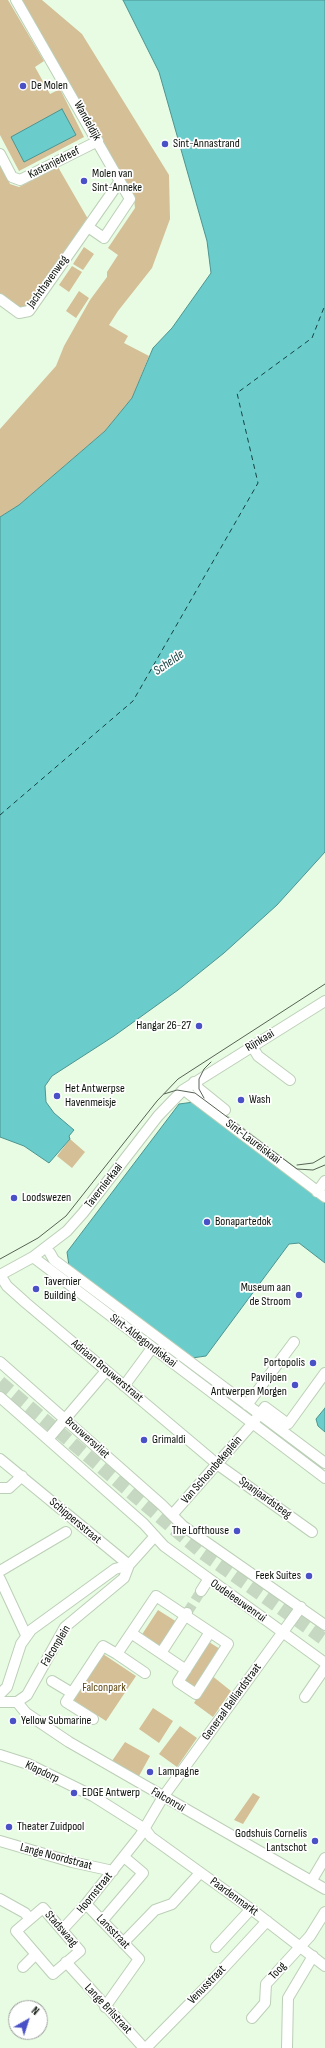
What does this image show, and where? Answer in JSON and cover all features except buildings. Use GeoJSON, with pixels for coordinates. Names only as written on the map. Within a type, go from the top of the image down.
{"type":"FeatureCollection","features":[{"type":"Feature","properties":{"kind":"street","name":"Wandeldijk"},"geometry":{"type":"LineString","coordinates":[[16,0],[120,181]]}},
{"type":"Feature","properties":{"kind":"street","name":"Kastanjedreef"},"geometry":{"type":"LineString","coordinates":[[0,154],[12,177],[20,180],[98,141]]}},
{"type":"Feature","properties":{"kind":"street","name":"Jachthavenweg"},"geometry":{"type":"LineString","coordinates":[[0,299],[19,313],[29,311],[120,181]]}},
{"type":"Feature","properties":{"kind":"street"},"geometry":{"type":"LineString","coordinates":[[88,227],[104,238],[130,199],[120,181]]}},
{"type":"Feature","properties":{"kind":"street","name":"Rijnkaai"},"geometry":{"type":"LineString","coordinates":[[194,1082],[325,1001]]}},
{"type":"Feature","properties":{"kind":"street"},"geometry":{"type":"LineString","coordinates":[[252,1046],[258,1056],[290,1080]]}},
{"type":"Feature","properties":{"kind":"street","name":"Sint-Laureiskaai"},"geometry":{"type":"LineString","coordinates":[[194,1082],[205,1094],[225,1110]]}},
{"type":"Feature","properties":{"kind":"street","name":"Tavernierkaai"},"geometry":{"type":"LineString","coordinates":[[0,1275],[33,1257],[53,1243],[76,1222],[158,1116],[183,1090],[194,1082]]}},
{"type":"Feature","properties":{"kind":"street","name":"Sint-Laureiskaai"},"geometry":{"type":"LineString","coordinates":[[188,1093],[321,1195],[325,1181]]}},
{"type":"Feature","properties":{"kind":"street","name":"Sint-Aldegondiskaai"},"geometry":{"type":"LineString","coordinates":[[50,1253],[61,1264],[325,1463]]}},
{"type":"Feature","properties":{"kind":"street","name":"Sint-Aldegondiskaai"},"geometry":{"type":"LineString","coordinates":[[33,1257],[325,1478]]}},
{"type":"Feature","properties":{"kind":"street","name":"Adriaan Brouwerstraat"},"geometry":{"type":"LineString","coordinates":[[0,1275],[7,1286],[26,1303],[217,1464]]}},
{"type":"Feature","properties":{"kind":"street"},"geometry":{"type":"LineString","coordinates":[[247,1404],[294,1342]]}},
{"type":"Feature","properties":{"kind":"street"},"geometry":{"type":"LineString","coordinates":[[124,1386],[152,1348]]}},
{"type":"Feature","properties":{"kind":"street","name":"Brouwersvliet"},"geometry":{"type":"LineString","coordinates":[[0,1362],[65,1418],[172,1515]]}},
{"type":"Feature","properties":{"kind":"street"},"geometry":{"type":"LineString","coordinates":[[48,1439],[106,1371]]}},
{"type":"Feature","properties":{"kind":"street"},"geometry":{"type":"LineString","coordinates":[[260,1414],[265,1407],[288,1424],[325,1373]]}},
{"type":"Feature","properties":{"kind":"street"},"geometry":{"type":"LineString","coordinates":[[0,1397],[142,1521],[155,1536]]}},
{"type":"Feature","properties":{"kind":"street","name":"Van Schoonbekeplein"},"geometry":{"type":"LineString","coordinates":[[172,1515],[260,1414]]}},
{"type":"Feature","properties":{"kind":"street","name":"Schippersstraat"},"geometry":{"type":"LineString","coordinates":[[0,1459],[22,1476],[72,1526],[129,1565]]}},
{"type":"Feature","properties":{"kind":"street","name":"Spanjaardsteeg"},"geometry":{"type":"LineString","coordinates":[[217,1464],[312,1532]]}},
{"type":"Feature","properties":{"kind":"street"},"geometry":{"type":"LineString","coordinates":[[0,1488],[9,1488],[22,1476]]}},
{"type":"Feature","properties":{"kind":"street"},"geometry":{"type":"LineString","coordinates":[[172,1515],[198,1537],[325,1624]]}},
{"type":"Feature","properties":{"kind":"street"},"geometry":{"type":"LineString","coordinates":[[0,1571],[18,1563],[72,1526]]}},
{"type":"Feature","properties":{"kind":"street","name":"Falconplein"},"geometry":{"type":"LineString","coordinates":[[17,1702],[27,1695],[46,1677],[65,1627],[124,1578],[129,1565],[155,1536]]}},
{"type":"Feature","properties":{"kind":"street","name":"Oudeleeuwenrui"},"geometry":{"type":"LineString","coordinates":[[155,1536],[164,1546],[208,1580],[325,1663]]}},
{"type":"Feature","properties":{"kind":"street","name":"Falconplein"},"geometry":{"type":"LineString","coordinates":[[0,1694],[7,1687],[20,1644],[26,1634],[115,1569],[129,1565]]}},
{"type":"Feature","properties":{"kind":"street"},"geometry":{"type":"LineString","coordinates":[[0,1579],[26,1634]]}},
{"type":"Feature","properties":{"kind":"street"},"geometry":{"type":"LineString","coordinates":[[201,1591],[208,1580]]}},
{"type":"Feature","properties":{"kind":"street"},"geometry":{"type":"LineString","coordinates":[[117,1654],[156,1596],[186,1614],[228,1644],[196,1694],[178,1682],[210,1632]]}},
{"type":"Feature","properties":{"kind":"street","name":"Generaal Belliardstraat"},"geometry":{"type":"LineString","coordinates":[[145,1829],[163,1797],[301,1607]]}},
{"type":"Feature","properties":{"kind":"street"},"geometry":{"type":"LineString","coordinates":[[161,1653],[186,1614]]}},
{"type":"Feature","properties":{"kind":"street"},"geometry":{"type":"LineString","coordinates":[[131,1633],[186,1670]]}},
{"type":"Feature","properties":{"kind":"street"},"geometry":{"type":"LineString","coordinates":[[93,1719],[66,1702],[103,1646],[145,1673]]}},
{"type":"Feature","properties":{"kind":"street"},"geometry":{"type":"LineString","coordinates":[[305,1697],[325,1668]]}},
{"type":"Feature","properties":{"kind":"street"},"geometry":{"type":"LineString","coordinates":[[46,1677],[72,1693]]}},
{"type":"Feature","properties":{"kind":"street"},"geometry":{"type":"LineString","coordinates":[[0,1702],[17,1702]]}},
{"type":"Feature","properties":{"kind":"street","name":"Falconrui"},"geometry":{"type":"LineString","coordinates":[[17,1702],[26,1713],[69,1742],[163,1797],[312,1880],[325,1889]]}},
{"type":"Feature","properties":{"kind":"street","name":"Klapdorp"},"geometry":{"type":"LineString","coordinates":[[0,1755],[28,1764],[93,1796],[145,1829]]}},
{"type":"Feature","properties":{"kind":"street","name":"Hoornstraat"},"geometry":{"type":"LineString","coordinates":[[62,1930],[86,1904],[145,1829]]}},
{"type":"Feature","properties":{"kind":"street","name":"Paardenmarkt"},"geometry":{"type":"LineString","coordinates":[[145,1829],[151,1837],[301,1946],[325,1966]]}},
{"type":"Feature","properties":{"kind":"street","name":"Lange Noordstraat"},"geometry":{"type":"LineString","coordinates":[[0,1841],[72,1862],[113,1871]]}},
{"type":"Feature","properties":{"kind":"street"},"geometry":{"type":"LineString","coordinates":[[102,1921],[143,1873],[125,1856]]}},
{"type":"Feature","properties":{"kind":"street"},"geometry":{"type":"LineString","coordinates":[[312,1880],[325,1858]]}},
{"type":"Feature","properties":{"kind":"street"},"geometry":{"type":"LineString","coordinates":[[123,1943],[155,1910],[172,1904],[200,1873]]}},
{"type":"Feature","properties":{"kind":"street"},"geometry":{"type":"LineString","coordinates":[[0,1899],[28,1916]]}},
{"type":"Feature","properties":{"kind":"street","name":"Lansstraat"},"geometry":{"type":"LineString","coordinates":[[86,1904],[139,1959],[105,2007]]}},
{"type":"Feature","properties":{"kind":"street","name":"Stadswaag"},"geometry":{"type":"LineString","coordinates":[[43,1908],[62,1930],[80,1951],[69,1966],[53,1974],[16,1931],[28,1916],[43,1908]]}},
{"type":"Feature","properties":{"kind":"street"},"geometry":{"type":"LineString","coordinates":[[216,1947],[251,1909]]}},
{"type":"Feature","properties":{"kind":"street","name":"Toog"},"geometry":{"type":"LineString","coordinates":[[252,2018],[265,2003],[266,1984],[301,1946],[325,1912]]}},
{"type":"Feature","properties":{"kind":"street","name":"Venusstraat"},"geometry":{"type":"LineString","coordinates":[[145,2048],[207,1986],[267,1921]]}},
{"type":"Feature","properties":{"kind":"street"},"geometry":{"type":"LineString","coordinates":[[23,1967],[36,1954]]}},
{"type":"Feature","properties":{"kind":"street"},"geometry":{"type":"LineString","coordinates":[[287,2048],[288,1998],[312,1956]]}},
{"type":"Feature","properties":{"kind":"street","name":"Lange Brilstraat"},"geometry":{"type":"LineString","coordinates":[[69,1966],[105,2007],[145,2048]]}},
{"type":"Feature","properties":{"kind":"green space","name":"De Molen"},"geometry":{"type":"Polygon","coordinates":[[[0,0],[8,0],[44,61],[35,67],[50,94],[60,89],[84,137],[19,171],[0,135],[0,0]]]}},
{"type":"Feature","properties":{"kind":"green space"},"geometry":{"type":"Polygon","coordinates":[[[21,0],[42,0],[82,34],[169,175],[170,219],[152,268],[118,311],[109,325],[128,336],[124,343],[149,356],[132,398],[105,431],[19,505],[0,517],[0,429],[56,366],[64,346],[90,300],[107,277],[107,272],[118,255],[108,248],[135,208],[134,199],[21,0]]]}},
{"type":"Feature","properties":{"kind":"green space"},"geometry":{"type":"Polygon","coordinates":[[[0,164],[10,184],[19,187],[58,167],[88,219],[26,307],[17,308],[0,295],[0,164]]]}},
{"type":"Feature","properties":{"kind":"green space"},"geometry":{"type":"Polygon","coordinates":[[[84,247],[94,254],[83,270],[73,264],[84,247]]]}},
{"type":"Feature","properties":{"kind":"green space"},"geometry":{"type":"Polygon","coordinates":[[[72,266],[82,272],[69,292],[59,285],[72,266]]]}},
{"type":"Feature","properties":{"kind":"green space"},"geometry":{"type":"Polygon","coordinates":[[[79,291],[89,298],[76,318],[66,311],[79,291]]]}},
{"type":"Feature","properties":{"kind":"green space"},"geometry":{"type":"Polygon","coordinates":[[[70,1139],[85,1152],[72,1168],[57,1156],[70,1139]]]}},
{"type":"Feature","properties":{"kind":"green space"},"geometry":{"type":"Polygon","coordinates":[[[158,1610],[177,1622],[160,1649],[141,1636],[158,1610]]]}},
{"type":"Feature","properties":{"kind":"green space"},"geometry":{"type":"Polygon","coordinates":[[[209,1642],[220,1649],[196,1687],[184,1680],[209,1642]]]}},
{"type":"Feature","properties":{"kind":"green space","name":"Falconpark"},"geometry":{"type":"Polygon","coordinates":[[[103,1654],[136,1676],[106,1721],[72,1699],[103,1654]]]}},
{"type":"Feature","properties":{"kind":"green space"},"geometry":{"type":"Polygon","coordinates":[[[211,1675],[231,1691],[213,1717],[194,1703],[211,1675]]]}},
{"type":"Feature","properties":{"kind":"green space"},"geometry":{"type":"Polygon","coordinates":[[[153,1708],[173,1721],[159,1743],[139,1729],[153,1708]]]}},
{"type":"Feature","properties":{"kind":"green space"},"geometry":{"type":"Polygon","coordinates":[[[180,1726],[197,1738],[177,1767],[159,1754],[180,1726]]]}},
{"type":"Feature","properties":{"kind":"green space"},"geometry":{"type":"Polygon","coordinates":[[[125,1742],[150,1756],[139,1776],[112,1761],[125,1742]]]}},
{"type":"Feature","properties":{"kind":"green space"},"geometry":{"type":"Polygon","coordinates":[[[253,1793],[260,1797],[243,1824],[234,1820],[253,1793]]]}},
{"type":"Feature","properties":{"kind":"water","name":"Schelde"},"geometry":{"type":"Polygon","coordinates":[[[123,0],[325,0],[325,852],[277,905],[224,953],[178,990],[114,1036],[52,1076],[45,1086],[46,1102],[54,1113],[74,1130],[69,1136],[70,1139],[49,1163],[24,1146],[0,1137],[0,517],[19,505],[105,431],[132,398],[153,348],[172,328],[211,273],[207,241],[159,72],[123,0]]]}},
{"type":"Feature","properties":{"kind":"water"},"geometry":{"type":"Polygon","coordinates":[[[62,109],[76,135],[24,162],[11,137],[62,109]]]}},
{"type":"Feature","properties":{"kind":"water","name":"Bonapartedok"},"geometry":{"type":"Polygon","coordinates":[[[194,1102],[325,1201],[325,1263],[299,1243],[289,1244],[206,1356],[192,1358],[69,1266],[67,1252],[179,1104],[194,1102]]]}},
{"type":"Feature","properties":{"kind":"water"},"geometry":{"type":"Polygon","coordinates":[[[325,1408],[325,1432],[318,1426],[316,1419],[325,1408]]]}},
{"type":"Feature","properties":{"kind":"ferry route"},"geometry":{"type":"LineString","coordinates":[[0,815],[133,701],[258,483],[237,393],[312,338],[325,305]]}},
{"type":"Feature","properties":{"kind":"tunnel"},"geometry":{"type":"LineString","coordinates":[[0,1382],[201,1552],[325,1640]]}},
{"type":"Feature","properties":{"kind":"tunnel"},"geometry":{"type":"LineString","coordinates":[[187,1613],[201,1591]]}},
{"type":"Feature","properties":{"kind":"tram line"},"geometry":{"type":"LineString","coordinates":[[0,1259],[38,1238],[66,1216],[157,1101],[178,1079],[325,984]]}},
{"type":"Feature","properties":{"kind":"tram line"},"geometry":{"type":"LineString","coordinates":[[204,1098],[199,1089],[199,1079],[204,1069],[211,1062]]}},
{"type":"Feature","properties":{"kind":"tram line"},"geometry":{"type":"LineString","coordinates":[[164,1094],[177,1090],[195,1093],[297,1169],[313,1170],[325,1165]]}},
{"type":"Feature","properties":{"kind":"tram line"},"geometry":{"type":"LineString","coordinates":[[297,1165],[313,1163],[325,1156]]}},
{"type":"Feature","properties":{"kind":"place","name":"De Molen"},"geometry":{"type":"Point","coordinates":[23,86]}},
{"type":"Feature","properties":{"kind":"place","name":"Sint-Annastrand"},"geometry":{"type":"Point","coordinates":[165,144]}},
{"type":"Feature","properties":{"kind":"place","name":"Molen van Sint-Anneke"},"geometry":{"type":"Point","coordinates":[84,181]}},
{"type":"Feature","properties":{"kind":"place","name":"Hangar 26-27"},"geometry":{"type":"Point","coordinates":[199,1026]}},
{"type":"Feature","properties":{"kind":"place","name":"Het Antwerpse Havenmeisje"},"geometry":{"type":"Point","coordinates":[57,1096]}},
{"type":"Feature","properties":{"kind":"place","name":"Wash"},"geometry":{"type":"Point","coordinates":[241,1100]}},
{"type":"Feature","properties":{"kind":"place","name":"Loodswezen"},"geometry":{"type":"Point","coordinates":[14,1198]}},
{"type":"Feature","properties":{"kind":"place","name":"Bonapartedok"},"geometry":{"type":"Point","coordinates":[207,1222]}},
{"type":"Feature","properties":{"kind":"place","name":"Tavernier Building"},"geometry":{"type":"Point","coordinates":[36,1289]}},
{"type":"Feature","properties":{"kind":"place","name":"Museum aan de Stroom"},"geometry":{"type":"Point","coordinates":[299,1295]}},
{"type":"Feature","properties":{"kind":"place","name":"Portopolis"},"geometry":{"type":"Point","coordinates":[313,1363]}},
{"type":"Feature","properties":{"kind":"place","name":"Paviljoen Antwerpen Morgen"},"geometry":{"type":"Point","coordinates":[295,1385]}},
{"type":"Feature","properties":{"kind":"place","name":"Grimaldi"},"geometry":{"type":"Point","coordinates":[144,1440]}},
{"type":"Feature","properties":{"kind":"place","name":"The Lofthouse"},"geometry":{"type":"Point","coordinates":[237,1531]}},
{"type":"Feature","properties":{"kind":"place","name":"Feek Suites"},"geometry":{"type":"Point","coordinates":[309,1576]}},
{"type":"Feature","properties":{"kind":"place","name":"Yellow Submarine"},"geometry":{"type":"Point","coordinates":[13,1721]}},
{"type":"Feature","properties":{"kind":"place","name":"Lampagne"},"geometry":{"type":"Point","coordinates":[150,1772]}},
{"type":"Feature","properties":{"kind":"place","name":"EDGE Antwerp"},"geometry":{"type":"Point","coordinates":[74,1793]}},
{"type":"Feature","properties":{"kind":"place","name":"Theater Zuidpool"},"geometry":{"type":"Point","coordinates":[9,1827]}},
{"type":"Feature","properties":{"kind":"place","name":"Godshuis Cornelis Lantschot"},"geometry":{"type":"Point","coordinates":[315,1841]}}]}
